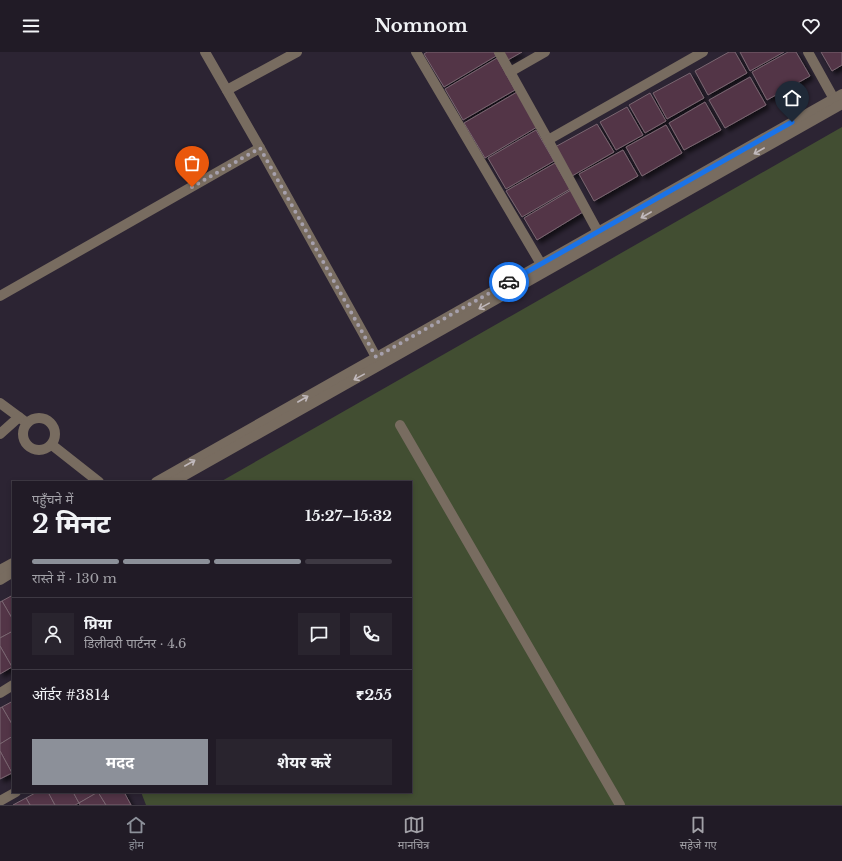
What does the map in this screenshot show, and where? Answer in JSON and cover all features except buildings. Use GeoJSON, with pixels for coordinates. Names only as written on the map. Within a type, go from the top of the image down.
{"type":"FeatureCollection","features":[{"type":"Feature","properties":{"kind":"street"},"geometry":{"type":"LineString","coordinates":[[205,52],[379,361]]}},
{"type":"Feature","properties":{"kind":"street"},"geometry":{"type":"LineString","coordinates":[[227,90],[298,52]]}},
{"type":"Feature","properties":{"kind":"street"},"geometry":{"type":"LineString","coordinates":[[416,52],[541,264]]}},
{"type":"Feature","properties":{"kind":"street"},"geometry":{"type":"LineString","coordinates":[[499,52],[598,232]]}},
{"type":"Feature","properties":{"kind":"street"},"geometry":{"type":"LineString","coordinates":[[510,72],[545,52]]}},
{"type":"Feature","properties":{"kind":"street"},"geometry":{"type":"LineString","coordinates":[[548,140],[703,52]]}},
{"type":"Feature","properties":{"kind":"street"},"geometry":{"type":"LineString","coordinates":[[808,52],[839,99]]}},
{"type":"Feature","properties":{"kind":"street"},"geometry":{"type":"LineString","coordinates":[[175,481],[541,264],[839,99]]}},
{"type":"Feature","properties":{"kind":"street"},"geometry":{"type":"LineString","coordinates":[[158,481],[379,361],[839,99]]}},
{"type":"Feature","properties":{"kind":"street"},"geometry":{"type":"LineString","coordinates":[[0,296],[260,148]]}},
{"type":"Feature","properties":{"kind":"street"},"geometry":{"type":"LineString","coordinates":[[0,403],[23,420],[23,435],[25,442],[34,450],[41,451],[47,449],[52,445],[56,433],[50,422],[38,418],[23,420],[0,434]]}},
{"type":"Feature","properties":{"kind":"street"},"geometry":{"type":"LineString","coordinates":[[400,425],[620,805]]}},
{"type":"Feature","properties":{"kind":"street"},"geometry":{"type":"LineString","coordinates":[[52,445],[98,481]]}},
{"type":"Feature","properties":{"kind":"street"},"geometry":{"type":"LineString","coordinates":[[0,570],[12,564]]}},
{"type":"Feature","properties":{"kind":"street"},"geometry":{"type":"LineString","coordinates":[[0,580],[12,573]]}},
{"type":"Feature","properties":{"kind":"street"},"geometry":{"type":"LineString","coordinates":[[0,692],[12,686]]}},
{"type":"Feature","properties":{"kind":"street"},"geometry":{"type":"LineString","coordinates":[[0,801],[14,793]]}},
{"type":"Feature","properties":{"kind":"green space"},"geometry":{"type":"Polygon","coordinates":[[[842,127],[842,805],[146,805],[141,793],[412,793],[412,481],[222,481],[842,127]]]}},
{"type":"Feature","properties":{"kind":"way so far"},"geometry":{"type":"LineString","coordinates":[[192,187],[260,148],[376,357],[509,282]]}},
{"type":"Feature","properties":{"kind":"route"},"geometry":{"type":"LineString","coordinates":[[509,282],[792,122]]}}]}
